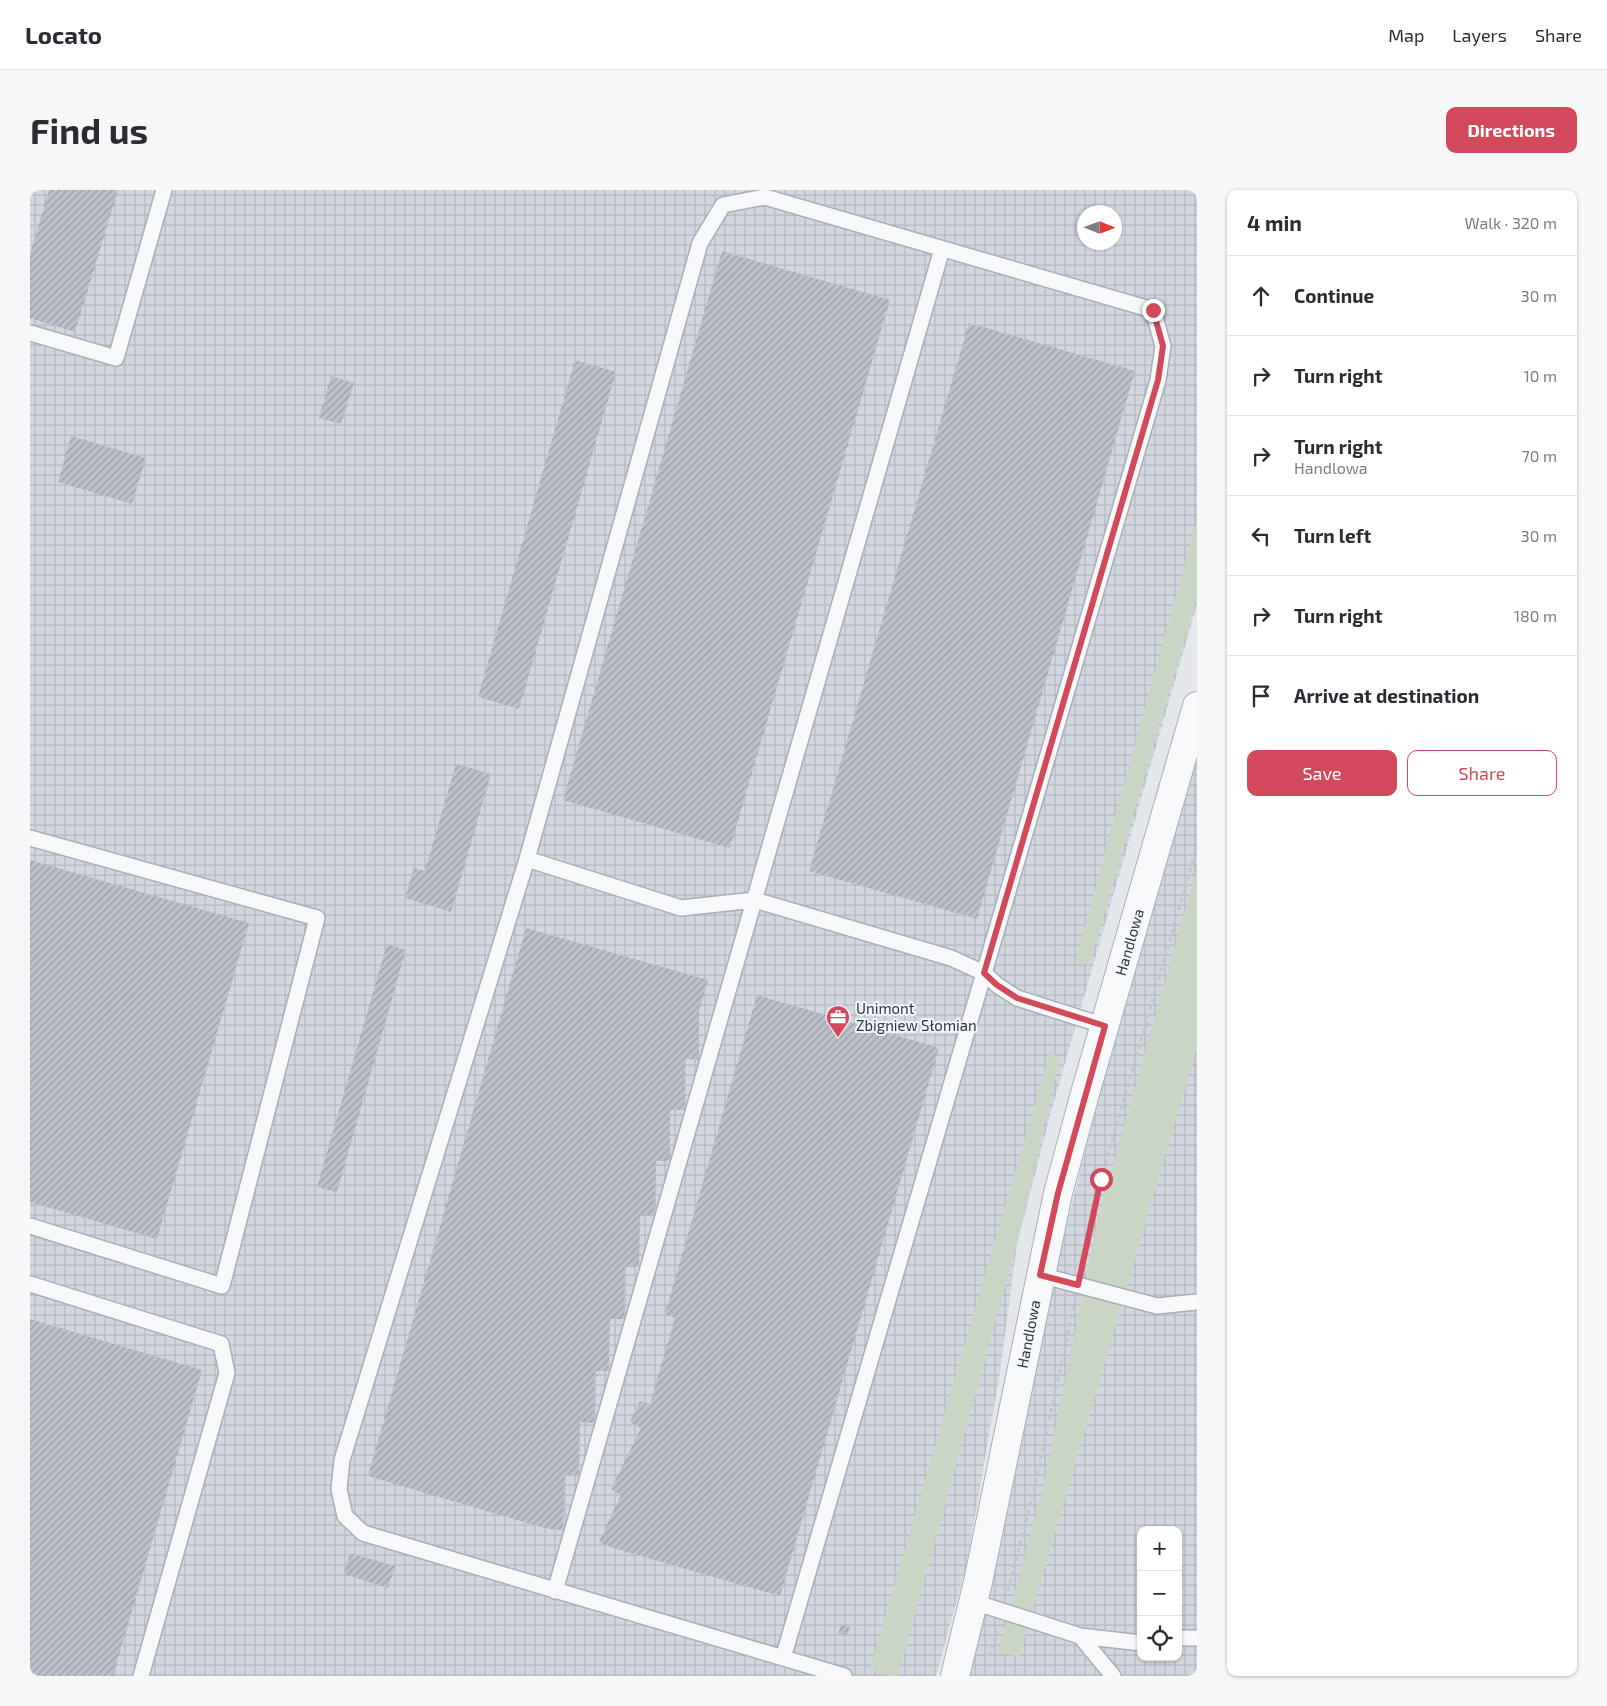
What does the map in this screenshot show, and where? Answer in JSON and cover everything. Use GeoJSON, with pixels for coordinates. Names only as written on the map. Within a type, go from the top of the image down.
{"type":"FeatureCollection","features":[{"type":"Feature","properties":{"kind":"street","name":"Handlowa"},"geometry":{"type":"LineString","coordinates":[[955,1676],[974,1602],[1060,1183],[1197,706]]}},
{"type":"Feature","properties":{"kind":"lane"},"geometry":{"type":"LineString","coordinates":[[30,334],[116,358],[164,190]]}},
{"type":"Feature","properties":{"kind":"lane"},"geometry":{"type":"LineString","coordinates":[[783,1658],[1158,380],[1163,346],[1153,310],[765,197],[723,205],[700,243],[527,859],[342,1460],[339,1489],[345,1516],[363,1533],[555,1591],[844,1676]]}},
{"type":"Feature","properties":{"kind":"lane"},"geometry":{"type":"LineString","coordinates":[[555,1591],[942,248]]}},
{"type":"Feature","properties":{"kind":"lane"},"geometry":{"type":"LineString","coordinates":[[30,838],[317,918],[222,1286],[30,1226]]}},
{"type":"Feature","properties":{"kind":"lane"},"geometry":{"type":"LineString","coordinates":[[527,859],[681,908],[755,900],[951,958],[984,973],[997,985],[1017,998],[1105,1026]]}},
{"type":"Feature","properties":{"kind":"lane"},"geometry":{"type":"LineString","coordinates":[[1040,1275],[1157,1306],[1197,1302]]}},
{"type":"Feature","properties":{"kind":"lane"},"geometry":{"type":"LineString","coordinates":[[30,1284],[221,1344],[227,1373],[141,1676]]}},
{"type":"Feature","properties":{"kind":"lane"},"geometry":{"type":"LineString","coordinates":[[974,1602],[1080,1636],[1137,1643]]}},
{"type":"Feature","properties":{"kind":"lane"},"geometry":{"type":"LineString","coordinates":[[1080,1636],[1113,1676]]}},
{"type":"Feature","properties":{"kind":"lane"},"geometry":{"type":"LineString","coordinates":[[1182,1638],[1197,1638]]}},
{"type":"Feature","properties":{"kind":"path"},"geometry":{"type":"LineString","coordinates":[[989,1658],[1020,1553],[1101,1179],[1197,846]]}},
{"type":"Feature","properties":{"kind":"shaded area"},"geometry":{"type":"Polygon","coordinates":[[[30,190],[1197,190],[1197,604],[1051,1112],[1017,1244],[1000,1372],[966,1567],[936,1676],[30,1676],[30,190]]]}},
{"type":"Feature","properties":{"kind":"shaded area"},"geometry":{"type":"Polygon","coordinates":[[[1197,745],[1197,1676],[965,1676],[999,1555],[1060,1252],[1125,992],[1197,745]]]}},
{"type":"Feature","properties":{"kind":"green space"},"geometry":{"type":"Polygon","coordinates":[[[1197,519],[1197,597],[1089,966],[1075,961],[1197,519]]]}},
{"type":"Feature","properties":{"kind":"green space"},"geometry":{"type":"Polygon","coordinates":[[[1197,868],[1197,1047],[1019,1657],[998,1652],[1043,1488],[1099,1214],[1197,868]]]}},
{"type":"Feature","properties":{"kind":"green space"},"geometry":{"type":"Polygon","coordinates":[[[1051,1049],[1059,1062],[1017,1244],[898,1676],[888,1676],[870,1668],[1051,1049]]]}},
{"type":"Feature","properties":{"kind":"building"},"geometry":{"type":"Polygon","coordinates":[[[49,190],[118,190],[75,332],[30,318],[30,254],[49,190]]]}},
{"type":"Feature","properties":{"kind":"building"},"geometry":{"type":"Polygon","coordinates":[[[722,251],[890,300],[730,848],[563,800],[722,251]]]}},
{"type":"Feature","properties":{"kind":"building"},"geometry":{"type":"Polygon","coordinates":[[[969,323],[1135,371],[977,919],[809,871],[969,323]]]}},
{"type":"Feature","properties":{"kind":"building"},"geometry":{"type":"Polygon","coordinates":[[[575,360],[616,372],[519,709],[478,697],[575,360]]]}},
{"type":"Feature","properties":{"kind":"building"},"geometry":{"type":"Polygon","coordinates":[[[331,376],[354,383],[341,424],[319,418],[331,376]]]}},
{"type":"Feature","properties":{"kind":"building"},"geometry":{"type":"Polygon","coordinates":[[[71,436],[146,458],[132,504],[58,482],[71,436]]]}},
{"type":"Feature","properties":{"kind":"building"},"geometry":{"type":"Polygon","coordinates":[[[456,764],[491,774],[451,912],[405,898],[414,868],[425,871],[456,764]]]}},
{"type":"Feature","properties":{"kind":"building"},"geometry":{"type":"Polygon","coordinates":[[[30,860],[249,923],[157,1239],[30,1202],[30,860]]]}},
{"type":"Feature","properties":{"kind":"building"},"geometry":{"type":"Polygon","coordinates":[[[526,928],[708,980],[699,1011],[699,1060],[685,1059],[685,1110],[670,1110],[670,1161],[656,1161],[654,1215],[640,1215],[639,1267],[625,1267],[624,1319],[610,1319],[609,1371],[595,1371],[594,1423],[580,1422],[579,1475],[565,1475],[563,1530],[534,1525],[368,1476],[526,928]]]}},
{"type":"Feature","properties":{"kind":"building"},"geometry":{"type":"Polygon","coordinates":[[[387,944],[406,950],[337,1192],[317,1187],[387,944]]]}},
{"type":"Feature","properties":{"kind":"building"},"geometry":{"type":"Polygon","coordinates":[[[757,995],[939,1048],[780,1596],[613,1548],[599,1542],[621,1495],[611,1489],[641,1428],[630,1422],[640,1401],[650,1404],[675,1318],[665,1314],[757,995]]]}},
{"type":"Feature","properties":{"kind":"building"},"geometry":{"type":"Polygon","coordinates":[[[30,1319],[202,1370],[113,1676],[30,1676],[30,1319]]]}},
{"type":"Feature","properties":{"kind":"building"},"geometry":{"type":"Polygon","coordinates":[[[350,1553],[395,1566],[388,1588],[344,1574],[350,1553]]]}},
{"type":"Feature","properties":{"kind":"building"},"geometry":{"type":"Polygon","coordinates":[[[841,1625],[850,1627],[847,1636],[838,1634],[841,1625]]]}},
{"type":"Feature","properties":{"kind":"place","name":"Unimont Zbigniew Słomian"},"geometry":{"type":"Point","coordinates":[838,1038]}},
{"type":"Feature","properties":{"kind":"route"},"geometry":{"type":"LineString","coordinates":[[1101,1179],[1078,1285],[1040,1275],[1058,1193],[1105,1026],[1017,998],[997,985],[984,973],[1158,380],[1163,346],[1153,310]]}}]}
